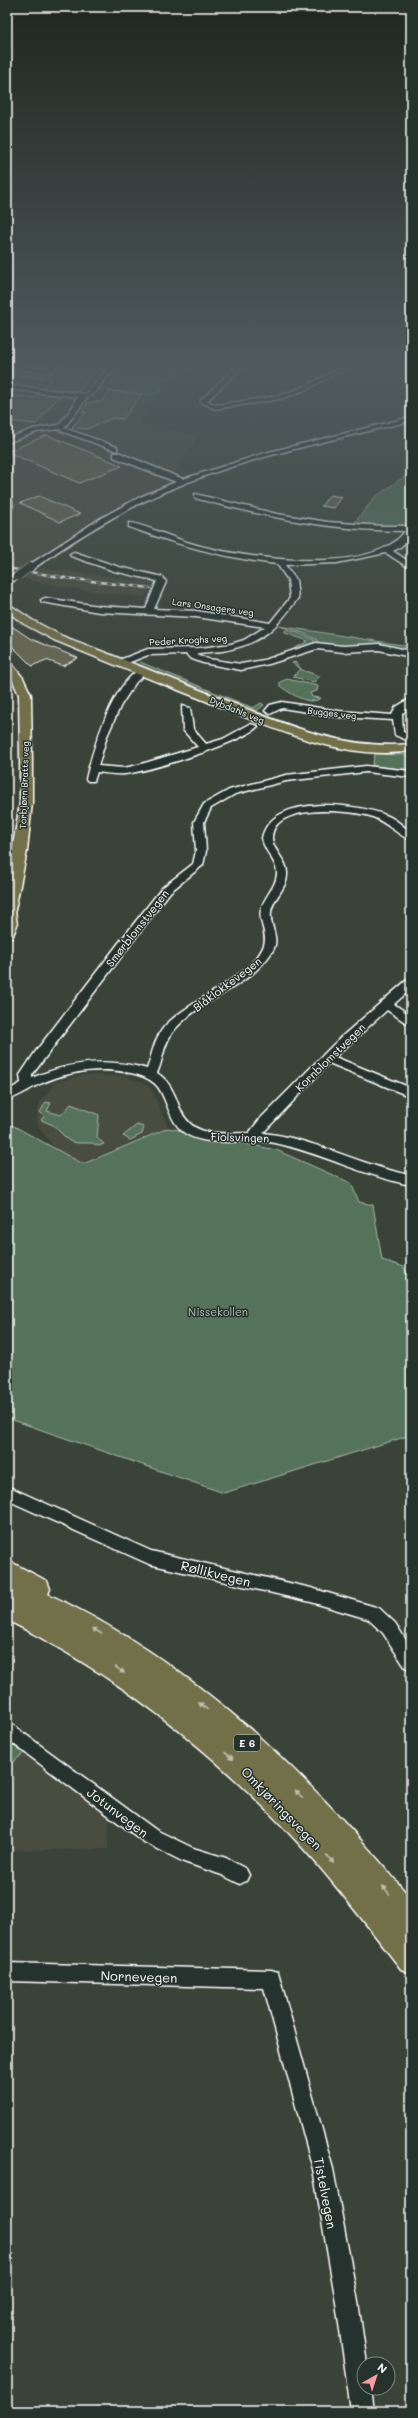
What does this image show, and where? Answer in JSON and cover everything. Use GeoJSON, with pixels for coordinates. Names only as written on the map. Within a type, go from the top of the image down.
{"type":"FeatureCollection","features":[{"type":"Feature","properties":{"kind":"highway","name":"E 6"},"geometry":{"type":"LineString","coordinates":[[7,1571],[36,1586],[44,1614]]}},
{"type":"Feature","properties":{"kind":"highway","name":"Omkjøringsvegen"},"geometry":{"type":"LineString","coordinates":[[7,1587],[167,1704],[257,1780],[325,1853],[411,1959]]}},
{"type":"Feature","properties":{"kind":"highway","name":"Omkjøringsvegen"},"geometry":{"type":"LineString","coordinates":[[7,1608],[44,1614],[133,1654],[180,1687],[272,1766],[316,1811],[411,1920]]}},
{"type":"Feature","properties":{"kind":"highway"},"geometry":{"type":"LineString","coordinates":[[7,1624],[44,1614]]}},
{"type":"Feature","properties":{"kind":"main road","name":"Dybdahls veg"},"geometry":{"type":"LineString","coordinates":[[7,606],[20,613],[20,616]]}},
{"type":"Feature","properties":{"kind":"main road","name":"Dybdahls veg"},"geometry":{"type":"LineString","coordinates":[[7,613],[20,616],[47,633],[282,728],[334,741],[378,749],[411,745]]}},
{"type":"Feature","properties":{"kind":"main road","name":"Torbjørn Bratts veg"},"geometry":{"type":"LineString","coordinates":[[7,665],[19,680],[26,703],[26,803],[19,857],[7,911],[10,925],[7,935]]}},
{"type":"Feature","properties":{"kind":"street"},"geometry":{"type":"LineString","coordinates":[[170,476],[183,482]]}},
{"type":"Feature","properties":{"kind":"street"},"geometry":{"type":"LineString","coordinates":[[176,476],[183,482]]}},
{"type":"Feature","properties":{"kind":"street"},"geometry":{"type":"LineString","coordinates":[[11,582],[85,528],[183,482],[202,476]]}},
{"type":"Feature","properties":{"kind":"street"},"geometry":{"type":"LineString","coordinates":[[198,496],[269,516],[311,524],[410,529]]}},
{"type":"Feature","properties":{"kind":"street"},"geometry":{"type":"LineString","coordinates":[[7,497],[9,506],[7,510]]}},
{"type":"Feature","properties":{"kind":"street"},"geometry":{"type":"LineString","coordinates":[[132,525],[182,544],[278,562],[332,562],[386,550],[398,545],[410,529]]}},
{"type":"Feature","properties":{"kind":"street"},"geometry":{"type":"LineString","coordinates":[[386,550],[411,567]]}},
{"type":"Feature","properties":{"kind":"street","name":"Lars Onsagers veg"},"geometry":{"type":"LineString","coordinates":[[74,554],[121,570],[160,579],[162,582],[150,610]]}},
{"type":"Feature","properties":{"kind":"street","name":"Peder Kroghs veg"},"geometry":{"type":"LineString","coordinates":[[120,663],[145,652],[223,649],[245,644],[273,626],[294,598],[292,580],[278,562]]}},
{"type":"Feature","properties":{"kind":"street","name":"Lars Onsagers veg"},"geometry":{"type":"LineString","coordinates":[[45,600],[99,609],[150,610],[196,614],[273,626]]}},
{"type":"Feature","properties":{"kind":"street"},"geometry":{"type":"LineString","coordinates":[[189,651],[190,654],[202,660],[232,666],[256,665],[316,646],[343,649],[379,647],[411,654]]}},
{"type":"Feature","properties":{"kind":"street"},"geometry":{"type":"LineString","coordinates":[[91,779],[93,769],[119,697],[130,683],[143,672]]}},
{"type":"Feature","properties":{"kind":"street"},"geometry":{"type":"LineString","coordinates":[[411,701],[399,709],[397,718],[398,733],[411,745]]}},
{"type":"Feature","properties":{"kind":"street","name":"Bugges veg"},"geometry":{"type":"LineString","coordinates":[[270,711],[272,707],[282,705],[338,714],[397,718]]}},
{"type":"Feature","properties":{"kind":"street"},"geometry":{"type":"LineString","coordinates":[[186,708],[188,730],[204,748]]}},
{"type":"Feature","properties":{"kind":"street","name":"Dybdahls veg"},"geometry":{"type":"LineString","coordinates":[[93,769],[130,770],[226,741],[253,726]]}},
{"type":"Feature","properties":{"kind":"street","name":"Smørblomstvegen"},"geometry":{"type":"LineString","coordinates":[[27,1084],[26,1075],[40,1054],[122,946],[166,890],[198,865],[201,856],[199,817],[210,803],[244,788],[286,778],[366,769],[411,774]]}},
{"type":"Feature","properties":{"kind":"street","name":"Blåklokkevegen"},"geometry":{"type":"LineString","coordinates":[[150,1074],[168,1030],[246,972],[263,958],[270,946],[272,937],[266,916],[266,910],[281,882],[282,873],[267,840],[268,833],[274,824],[287,816],[304,811],[342,807],[384,818],[411,837]]}},
{"type":"Feature","properties":{"kind":"street","name":"Kornblomstvegen"},"geometry":{"type":"LineString","coordinates":[[254,1135],[264,1122],[327,1058],[411,983]]}},
{"type":"Feature","properties":{"kind":"street"},"geometry":{"type":"LineString","coordinates":[[387,1005],[411,1022]]}},
{"type":"Feature","properties":{"kind":"street"},"geometry":{"type":"LineString","coordinates":[[327,1058],[411,1093]]}},
{"type":"Feature","properties":{"kind":"street","name":"Fiolsvingen"},"geometry":{"type":"LineString","coordinates":[[7,1096],[27,1084],[58,1071],[92,1065],[119,1066],[150,1074],[165,1088],[177,1117],[190,1131],[206,1136],[254,1135],[292,1142],[375,1172],[411,1180]]}},
{"type":"Feature","properties":{"kind":"street","name":"Røllikvegen"},"geometry":{"type":"LineString","coordinates":[[7,1493],[149,1557],[215,1574],[312,1595],[373,1613],[389,1628],[411,1662]]}},
{"type":"Feature","properties":{"kind":"street","name":"Jotunvegen"},"geometry":{"type":"LineString","coordinates":[[7,1728],[150,1836],[183,1853],[226,1867],[240,1875]]}},
{"type":"Feature","properties":{"kind":"street","name":"Nornevegen"},"geometry":{"type":"LineString","coordinates":[[7,1972],[271,1979]]}},
{"type":"Feature","properties":{"kind":"street","name":"Tistelvegen"},"geometry":{"type":"LineString","coordinates":[[271,1979],[323,2169],[347,2302],[362,2411]]}},
{"type":"Feature","properties":{"kind":"shaded area"},"geometry":{"type":"Polygon","coordinates":[[[7,476],[179,476],[183,482],[85,529],[30,567],[153,582],[145,597],[84,590],[33,581],[7,574],[7,476]]]}},
{"type":"Feature","properties":{"kind":"shaded area"},"geometry":{"type":"Polygon","coordinates":[[[83,1075],[123,1076],[142,1082],[152,1090],[168,1127],[73,1166],[64,1160],[38,1126],[37,1113],[41,1100],[52,1089],[53,1083],[83,1075]]]}},
{"type":"Feature","properties":{"kind":"shaded area"},"geometry":{"type":"Polygon","coordinates":[[[7,1740],[109,1817],[108,1849],[7,1850],[7,1740]]]}},
{"type":"Feature","properties":{"kind":"green space"},"geometry":{"type":"Polygon","coordinates":[[[405,476],[411,476],[411,520],[406,527],[352,526],[375,497],[405,476]]]}},
{"type":"Feature","properties":{"kind":"green space"},"geometry":{"type":"Polygon","coordinates":[[[279,626],[402,645],[411,648],[411,650],[318,645],[317,640],[303,633],[279,626]]]}},
{"type":"Feature","properties":{"kind":"green space"},"geometry":{"type":"Polygon","coordinates":[[[285,630],[298,633],[314,640],[315,645],[288,652],[308,641],[285,633],[285,630]]]}},
{"type":"Feature","properties":{"kind":"green space"},"geometry":{"type":"Polygon","coordinates":[[[140,662],[253,708],[261,703],[264,705],[257,711],[138,664],[140,662]]]}},
{"type":"Feature","properties":{"kind":"green space"},"geometry":{"type":"Polygon","coordinates":[[[295,662],[302,670],[320,676],[314,682],[293,677],[301,669],[292,663],[295,662]]]}},
{"type":"Feature","properties":{"kind":"green space"},"geometry":{"type":"Polygon","coordinates":[[[287,679],[318,686],[317,691],[310,693],[312,697],[321,698],[311,701],[294,695],[280,686],[280,682],[287,679]]]}},
{"type":"Feature","properties":{"kind":"green space"},"geometry":{"type":"Polygon","coordinates":[[[375,754],[411,755],[411,770],[372,766],[375,754]]]}},
{"type":"Feature","properties":{"kind":"green space"},"geometry":{"type":"Polygon","coordinates":[[[46,1102],[51,1103],[47,1111],[61,1115],[71,1104],[99,1115],[97,1138],[104,1144],[99,1146],[92,1143],[78,1143],[69,1141],[53,1125],[41,1120],[44,1116],[40,1112],[46,1102]]]}},
{"type":"Feature","properties":{"kind":"green space","name":"Nissekollen"},"geometry":{"type":"Polygon","coordinates":[[[12,1125],[83,1164],[168,1128],[276,1150],[351,1183],[359,1202],[373,1205],[382,1260],[404,1267],[411,1284],[411,1321],[406,1321],[411,1334],[411,1435],[224,1493],[7,1418],[7,1127],[12,1125]]]}},
{"type":"Feature","properties":{"kind":"green space"},"geometry":{"type":"Polygon","coordinates":[[[137,1125],[144,1127],[142,1134],[130,1140],[123,1136],[137,1125]]]}},
{"type":"Feature","properties":{"kind":"green space"},"geometry":{"type":"Polygon","coordinates":[[[7,1741],[24,1753],[7,1767],[7,1741]]]}},
{"type":"Feature","properties":{"kind":"building"},"geometry":{"type":"Polygon","coordinates":[[[62,476],[97,476],[79,483],[62,476]]]}},
{"type":"Feature","properties":{"kind":"building"},"geometry":{"type":"Polygon","coordinates":[[[330,495],[342,497],[334,508],[321,506],[330,495]]]}},
{"type":"Feature","properties":{"kind":"building"},"geometry":{"type":"Polygon","coordinates":[[[39,496],[80,514],[60,522],[20,503],[39,496]]]}},
{"type":"Feature","properties":{"kind":"building"},"geometry":{"type":"Polygon","coordinates":[[[7,623],[31,639],[78,658],[63,666],[46,660],[32,666],[7,641],[7,623]]]}},
{"type":"Feature","properties":{"kind":"railway"},"geometry":{"type":"LineString","coordinates":[[7,568],[66,578],[150,588]]}}]}
